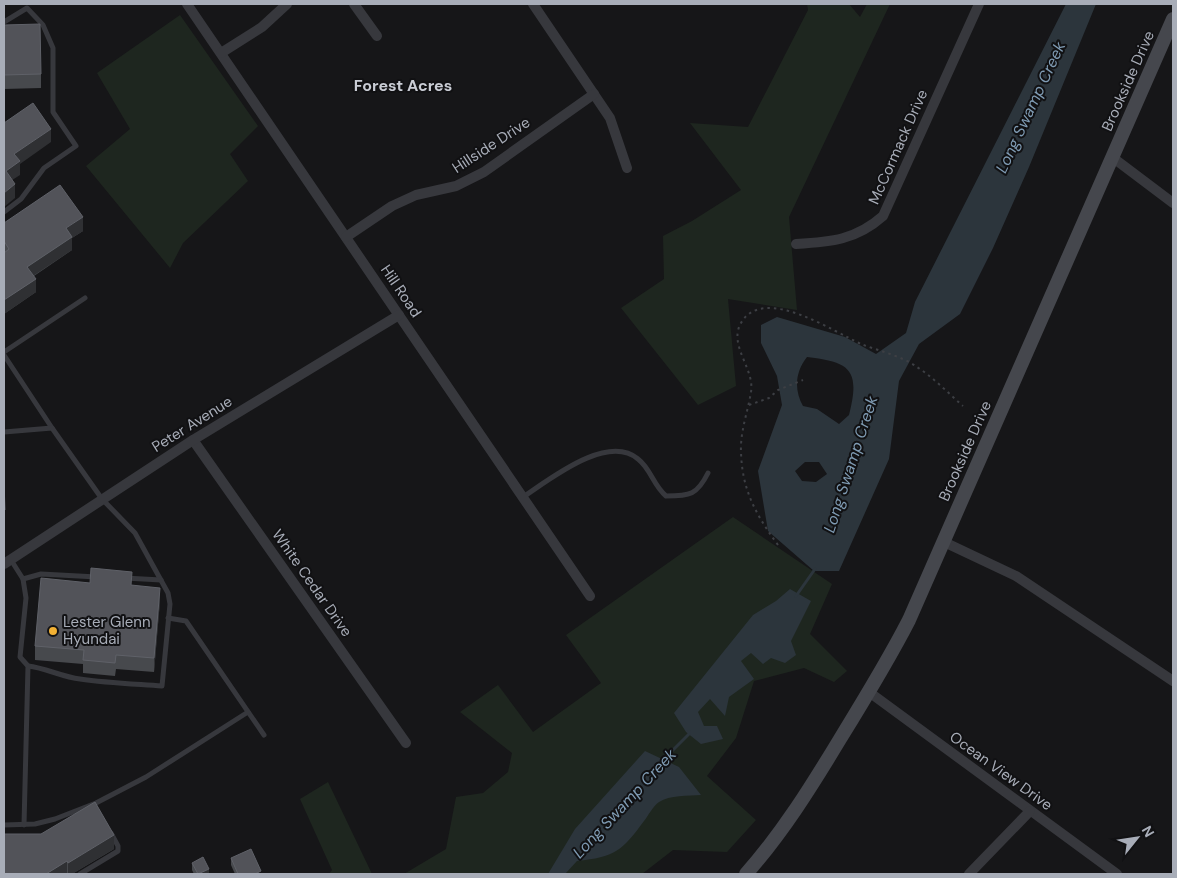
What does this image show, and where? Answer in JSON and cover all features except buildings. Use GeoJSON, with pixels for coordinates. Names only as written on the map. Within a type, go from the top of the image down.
{"type":"FeatureCollection","features":[{"type":"Feature","properties":{"kind":"street","name":"Hill Road"},"geometry":{"type":"LineString","coordinates":[[187,4],[590,596]]}},
{"type":"Feature","properties":{"kind":"street"},"geometry":{"type":"LineString","coordinates":[[221,53],[262,27],[287,4]]}},
{"type":"Feature","properties":{"kind":"street"},"geometry":{"type":"LineString","coordinates":[[354,4],[377,36]]}},
{"type":"Feature","properties":{"kind":"street"},"geometry":{"type":"LineString","coordinates":[[533,4],[610,118],[627,168]]}},
{"type":"Feature","properties":{"kind":"street","name":"McCormack Drive"},"geometry":{"type":"LineString","coordinates":[[796,244],[826,242],[858,234],[883,216],[978,4]]}},
{"type":"Feature","properties":{"kind":"street","name":"Brookside Drive"},"geometry":{"type":"LineString","coordinates":[[746,874],[776,840],[804,800],[869,692],[909,620],[1173,19]]}},
{"type":"Feature","properties":{"kind":"street","name":"Hillside Drive"},"geometry":{"type":"LineString","coordinates":[[346,237],[392,206],[416,195],[456,186],[484,172],[594,94]]}},
{"type":"Feature","properties":{"kind":"street"},"geometry":{"type":"LineString","coordinates":[[1112,157],[1173,203]]}},
{"type":"Feature","properties":{"kind":"street","name":"Peter Avenue"},"geometry":{"type":"LineString","coordinates":[[7,562],[193,440],[399,315]]}},
{"type":"Feature","properties":{"kind":"street","name":"White Cedar Drive"},"geometry":{"type":"LineString","coordinates":[[193,440],[406,743]]}},
{"type":"Feature","properties":{"kind":"street"},"geometry":{"type":"LineString","coordinates":[[944,542],[1016,576],[1173,682]]}},
{"type":"Feature","properties":{"kind":"street","name":"Ocean View Drive"},"geometry":{"type":"LineString","coordinates":[[869,692],[1116,874]]}},
{"type":"Feature","properties":{"kind":"street"},"geometry":{"type":"LineString","coordinates":[[969,874],[1030,811]]}},
{"type":"Feature","properties":{"kind":"lane"},"geometry":{"type":"LineString","coordinates":[[4,22],[33,4]]}},
{"type":"Feature","properties":{"kind":"lane"},"geometry":{"type":"LineString","coordinates":[[4,212],[21,199],[44,168],[76,146],[53,112],[55,68],[53,48],[43,25],[27,8]]}},
{"type":"Feature","properties":{"kind":"lane"},"geometry":{"type":"LineString","coordinates":[[7,562],[23,579],[26,598],[20,657],[28,666],[46,668],[61,675],[79,679],[162,686],[170,604],[168,593],[136,533],[102,499],[52,428],[4,354],[85,298]]}},
{"type":"Feature","properties":{"kind":"lane"},"geometry":{"type":"LineString","coordinates":[[4,432],[52,428]]}},
{"type":"Feature","properties":{"kind":"lane"},"geometry":{"type":"LineString","coordinates":[[522,497],[576,463],[599,453],[628,452],[638,459],[649,472],[655,487],[666,496],[686,496],[700,489],[708,473]]}},
{"type":"Feature","properties":{"kind":"lane"},"geometry":{"type":"LineString","coordinates":[[23,579],[40,574],[104,577]]}},
{"type":"Feature","properties":{"kind":"lane"},"geometry":{"type":"LineString","coordinates":[[114,578],[161,580]]}},
{"type":"Feature","properties":{"kind":"lane"},"geometry":{"type":"LineString","coordinates":[[168,618],[186,621],[264,735]]}},
{"type":"Feature","properties":{"kind":"lane"},"geometry":{"type":"LineString","coordinates":[[24,825],[28,666]]}},
{"type":"Feature","properties":{"kind":"lane"},"geometry":{"type":"LineString","coordinates":[[4,825],[24,825],[55,819],[96,803],[146,777],[248,712]]}},
{"type":"Feature","properties":{"kind":"lane"},"geometry":{"type":"LineString","coordinates":[[96,803],[100,810]]}},
{"type":"Feature","properties":{"kind":"lane"},"geometry":{"type":"LineString","coordinates":[[80,874],[118,851],[118,846],[107,824]]}},
{"type":"Feature","properties":{"kind":"path"},"geometry":{"type":"LineString","coordinates":[[778,545],[751,503],[744,478],[741,450],[752,388],[737,340],[737,331],[741,322],[751,314],[772,307],[798,313],[860,343],[917,366],[963,406]]}},
{"type":"Feature","properties":{"kind":"path"},"geometry":{"type":"LineString","coordinates":[[748,406],[769,398],[778,390],[803,380]]}},
{"type":"Feature","properties":{"kind":"shaded area"},"geometry":{"type":"Polygon","coordinates":[[[807,4],[849,4],[860,17],[867,4],[890,4],[789,217],[797,310],[728,299],[736,386],[698,405],[621,308],[664,279],[663,236],[692,221],[741,190],[690,123],[748,127],[808,10],[807,4]]]}},
{"type":"Feature","properties":{"kind":"shaded area"},"geometry":{"type":"Polygon","coordinates":[[[180,15],[258,126],[230,154],[248,181],[183,243],[170,268],[86,166],[130,129],[97,73],[180,15]]]}},
{"type":"Feature","properties":{"kind":"shaded area"},"geometry":{"type":"Polygon","coordinates":[[[733,517],[832,584],[810,634],[847,671],[834,682],[804,668],[754,681],[736,738],[707,776],[756,820],[727,852],[673,850],[642,874],[404,874],[446,849],[456,797],[483,793],[508,772],[512,753],[460,712],[498,685],[533,732],[601,683],[566,635],[733,517]]]}},
{"type":"Feature","properties":{"kind":"shaded area"},"geometry":{"type":"Polygon","coordinates":[[[328,782],[372,874],[329,874],[332,870],[300,799],[328,782]]]}},
{"type":"Feature","properties":{"kind":"water"},"geometry":{"type":"Polygon","coordinates":[[[1066,4],[1096,4],[1029,167],[993,248],[960,314],[919,344],[899,381],[889,459],[839,571],[814,571],[768,531],[758,471],[782,405],[777,376],[761,343],[761,325],[777,317],[845,337],[876,354],[906,333],[915,302],[1066,4]],[[807,357],[800,369],[797,381],[800,400],[803,406],[817,409],[839,424],[849,415],[852,400],[853,388],[849,371],[834,362],[807,357]],[[805,462],[795,471],[802,481],[816,482],[827,474],[819,462],[805,462]]]}},
{"type":"Feature","properties":{"kind":"water"},"geometry":{"type":"Polygon","coordinates":[[[790,589],[811,601],[791,641],[796,655],[785,663],[771,658],[763,664],[751,653],[741,661],[754,679],[729,697],[725,716],[710,699],[698,712],[704,726],[717,726],[723,739],[701,744],[686,732],[674,713],[753,615],[776,601],[790,589]]]}},
{"type":"Feature","properties":{"kind":"water"},"geometry":{"type":"Polygon","coordinates":[[[645,751],[679,767],[701,795],[674,797],[659,802],[630,839],[616,851],[600,857],[577,861],[565,874],[548,874],[575,829],[645,751]]]}},
{"type":"Feature","properties":{"kind":"waterway","name":"Long Swamp Creek"},"geometry":{"type":"LineString","coordinates":[[796,596],[815,569]]}},
{"type":"Feature","properties":{"kind":"waterway","name":"Long Swamp Creek"},"geometry":{"type":"LineString","coordinates":[[662,761],[689,734],[689,731]]}},
{"type":"Feature","properties":{"kind":"place","name":"Lester Glenn Hyundai"},"geometry":{"type":"Point","coordinates":[53,631]}},
{"type":"Feature","properties":{"kind":"district","name":"Forest Acres"},"geometry":{"type":"Point","coordinates":[403,85]}}]}
